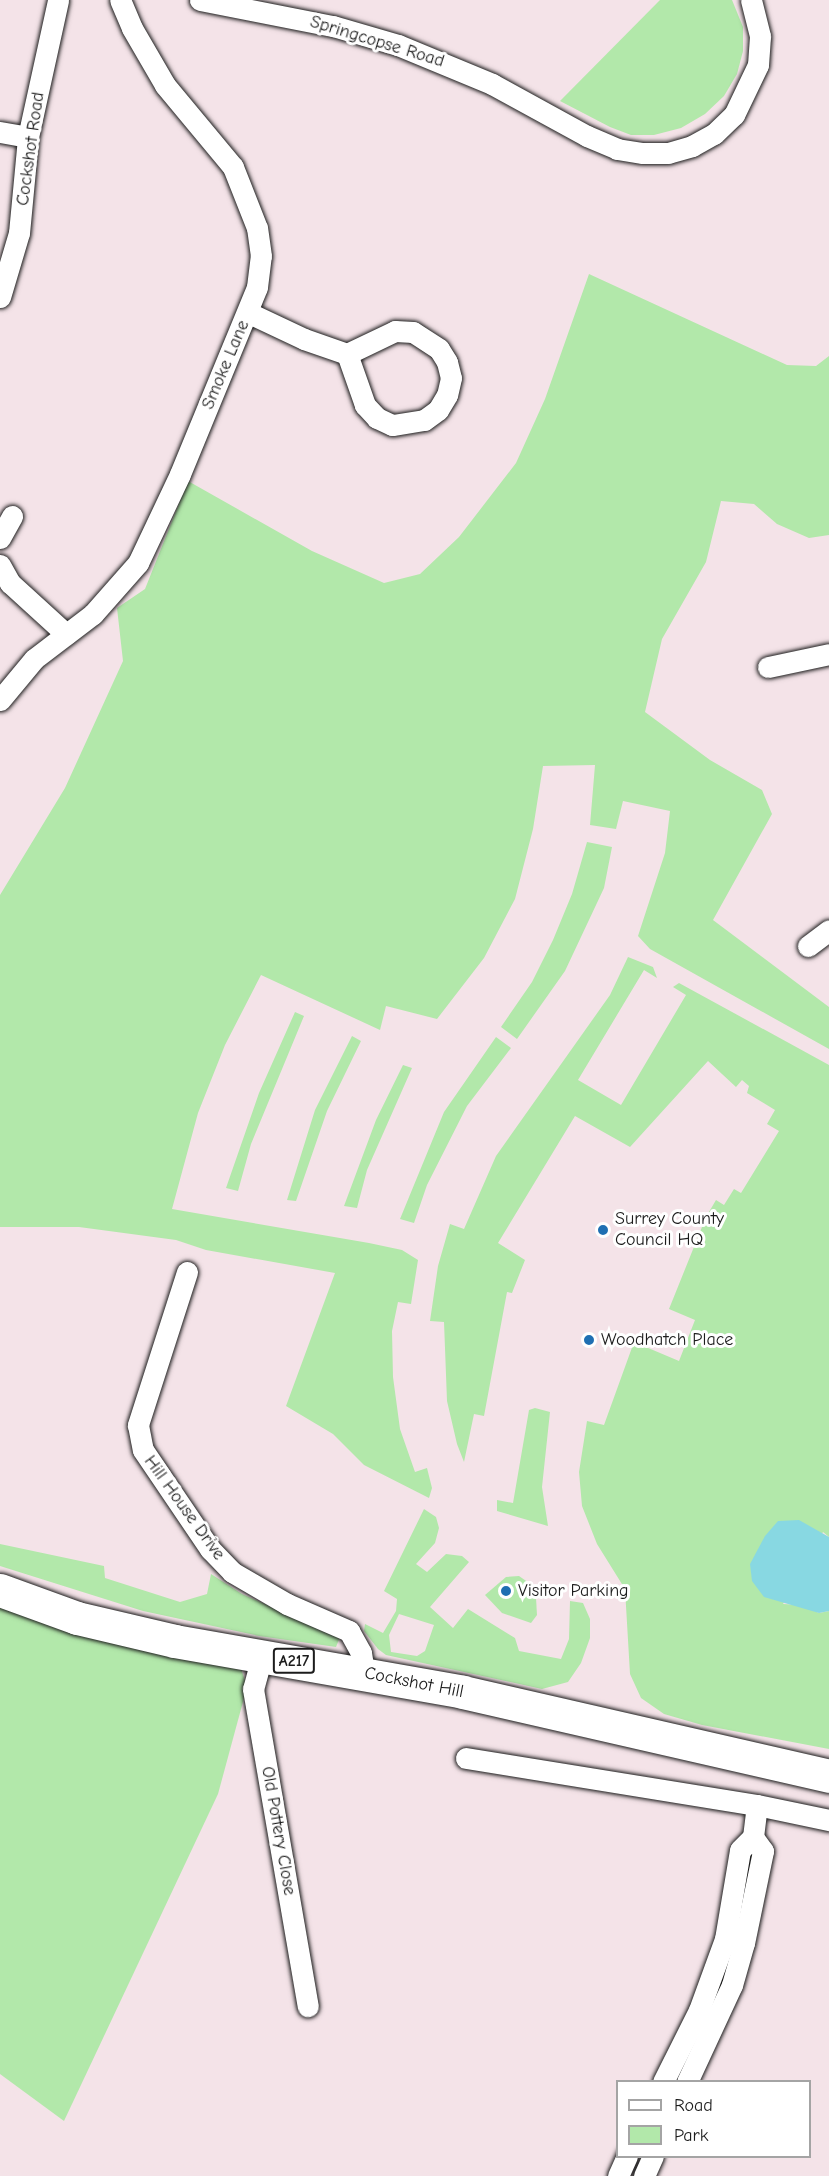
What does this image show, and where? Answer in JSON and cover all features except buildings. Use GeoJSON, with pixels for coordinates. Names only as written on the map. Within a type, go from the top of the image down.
{"type":"FeatureCollection","features":[{"type":"Feature","properties":{"kind":"main road","name":"Cockshot Hill"},"geometry":{"type":"LineString","coordinates":[[0,1590],[77,1618],[262,1656],[364,1673],[829,1776]]}},
{"type":"Feature","properties":{"kind":"street","name":"Cockshot Road"},"geometry":{"type":"LineString","coordinates":[[0,297],[20,233],[28,137],[58,0]]}},
{"type":"Feature","properties":{"kind":"street","name":"Smoke Lane"},"geometry":{"type":"LineString","coordinates":[[0,700],[34,659],[93,614],[138,563],[249,313],[261,256],[257,228],[233,167],[165,85],[120,0]]}},
{"type":"Feature","properties":{"kind":"street","name":"Springcopse Road"},"geometry":{"type":"LineString","coordinates":[[200,0],[333,26],[398,45],[492,84],[543,113],[617,149],[643,153],[668,153],[714,134],[734,115],[758,65],[760,36],[751,0]]}},
{"type":"Feature","properties":{"kind":"street"},"geometry":{"type":"LineString","coordinates":[[0,132],[28,137]]}},
{"type":"Feature","properties":{"kind":"street"},"geometry":{"type":"LineString","coordinates":[[249,313],[304,339],[347,354],[395,331],[413,332],[438,349],[447,362],[451,378],[447,395],[438,410],[424,420],[392,425],[377,418],[365,405],[347,354]]}},
{"type":"Feature","properties":{"kind":"street"},"geometry":{"type":"LineString","coordinates":[[0,538],[12,516]]}},
{"type":"Feature","properties":{"kind":"street"},"geometry":{"type":"LineString","coordinates":[[0,566],[10,583],[66,634]]}},
{"type":"Feature","properties":{"kind":"street"},"geometry":{"type":"LineString","coordinates":[[768,667],[829,654]]}},
{"type":"Feature","properties":{"kind":"street"},"geometry":{"type":"LineString","coordinates":[[808,946],[829,930]]}},
{"type":"Feature","properties":{"kind":"street","name":"Hill House Drive"},"geometry":{"type":"LineString","coordinates":[[187,1272],[138,1425],[142,1450],[210,1549],[232,1572],[287,1604],[349,1631],[362,1653],[364,1673]]}},
{"type":"Feature","properties":{"kind":"street","name":"Old Pottery Close"},"geometry":{"type":"LineString","coordinates":[[262,1656],[253,1689],[308,2006]]}},
{"type":"Feature","properties":{"kind":"street"},"geometry":{"type":"LineString","coordinates":[[466,1758],[757,1805],[829,1820]]}},
{"type":"Feature","properties":{"kind":"street"},"geometry":{"type":"LineString","coordinates":[[664,2080],[699,2010],[725,1939],[740,1850],[753,1837],[757,1805]]}},
{"type":"Feature","properties":{"kind":"street"},"geometry":{"type":"LineString","coordinates":[[688,2080],[732,1985],[744,1943],[763,1851],[753,1837]]}},
{"type":"Feature","properties":{"kind":"street"},"geometry":{"type":"LineString","coordinates":[[618,2176],[627,2158]]}},
{"type":"Feature","properties":{"kind":"street"},"geometry":{"type":"LineString","coordinates":[[644,2176],[653,2158]]}},
{"type":"Feature","properties":{"kind":"green space"},"geometry":{"type":"Polygon","coordinates":[[[660,0],[732,0],[743,27],[743,51],[737,74],[724,96],[705,114],[681,128],[654,135],[631,135],[610,127],[560,101],[660,0]]]}},
{"type":"Feature","properties":{"kind":"green space"},"geometry":{"type":"Polygon","coordinates":[[[589,274],[787,365],[816,366],[829,356],[829,535],[809,538],[777,524],[754,504],[721,501],[706,562],[662,639],[645,712],[710,760],[762,790],[772,814],[713,920],[829,1007],[829,1049],[650,949],[638,936],[665,853],[670,811],[623,801],[616,829],[590,825],[595,765],[543,766],[533,829],[515,899],[484,958],[437,1019],[386,1006],[380,1030],[261,975],[225,1045],[198,1113],[172,1209],[369,1243],[402,1250],[418,1260],[411,1304],[398,1302],[392,1331],[393,1377],[400,1429],[415,1472],[427,1468],[432,1488],[429,1498],[364,1465],[333,1434],[286,1406],[335,1273],[206,1250],[176,1240],[79,1227],[0,1227],[0,895],[65,788],[123,661],[117,608],[145,589],[188,481],[312,551],[384,583],[420,574],[459,537],[516,463],[545,399],[589,274]]]}},
{"type":"Feature","properties":{"kind":"green space"},"geometry":{"type":"Polygon","coordinates":[[[587,842],[612,847],[604,888],[565,971],[517,1039],[501,1027],[532,982],[553,940],[572,894],[587,842]]]}},
{"type":"Feature","properties":{"kind":"green space"},"geometry":{"type":"Polygon","coordinates":[[[628,957],[653,967],[657,978],[644,970],[578,1080],[621,1105],[686,995],[673,987],[679,983],[829,1065],[829,1537],[823,1532],[783,1604],[801,1605],[819,1613],[829,1611],[829,1749],[702,1725],[664,1714],[641,1698],[630,1674],[625,1589],[597,1544],[582,1506],[579,1472],[587,1421],[604,1425],[634,1342],[679,1361],[695,1320],[669,1309],[706,1217],[716,1200],[724,1205],[734,1189],[741,1193],[779,1131],[767,1124],[775,1110],[747,1093],[749,1086],[742,1080],[736,1087],[708,1061],[630,1147],[575,1116],[498,1243],[525,1260],[512,1293],[507,1292],[484,1416],[474,1414],[464,1462],[457,1444],[447,1401],[444,1322],[430,1321],[438,1266],[450,1224],[464,1229],[496,1156],[610,995],[628,957]]]}},
{"type":"Feature","properties":{"kind":"green space"},"geometry":{"type":"Polygon","coordinates":[[[295,1012],[304,1016],[251,1144],[238,1191],[226,1188],[259,1093],[295,1012]]]}},
{"type":"Feature","properties":{"kind":"green space"},"geometry":{"type":"Polygon","coordinates":[[[352,1036],[361,1041],[327,1111],[296,1201],[287,1200],[315,1110],[352,1036]]]}},
{"type":"Feature","properties":{"kind":"green space"},"geometry":{"type":"Polygon","coordinates":[[[496,1037],[511,1048],[467,1106],[427,1185],[414,1223],[400,1219],[444,1112],[496,1037]]]}},
{"type":"Feature","properties":{"kind":"green space"},"geometry":{"type":"Polygon","coordinates":[[[403,1065],[412,1068],[367,1170],[357,1208],[344,1206],[376,1120],[403,1065]]]}},
{"type":"Feature","properties":{"kind":"green space"},"geometry":{"type":"Polygon","coordinates":[[[535,1408],[550,1412],[542,1487],[548,1526],[497,1511],[497,1500],[513,1503],[529,1410],[535,1408]]]}},
{"type":"Feature","properties":{"kind":"green space"},"geometry":{"type":"Polygon","coordinates":[[[424,1509],[436,1517],[439,1528],[435,1543],[416,1564],[427,1572],[446,1554],[462,1556],[469,1562],[430,1607],[453,1628],[468,1609],[515,1638],[519,1651],[561,1659],[569,1639],[570,1601],[583,1603],[590,1619],[590,1638],[581,1663],[568,1682],[542,1689],[386,1655],[378,1649],[364,1631],[365,1624],[383,1633],[396,1611],[397,1599],[384,1591],[424,1509]],[[399,1614],[389,1635],[391,1652],[417,1656],[425,1651],[434,1625],[399,1614]]]}},
{"type":"Feature","properties":{"kind":"green space"},"geometry":{"type":"Polygon","coordinates":[[[0,1544],[104,1566],[105,1578],[180,1602],[207,1594],[211,1574],[242,1594],[340,1637],[336,1647],[259,1636],[143,1611],[0,1566],[0,1544]]]}},
{"type":"Feature","properties":{"kind":"green space"},"geometry":{"type":"Polygon","coordinates":[[[519,1576],[532,1585],[536,1598],[537,1615],[531,1623],[502,1613],[485,1595],[506,1577],[519,1576]]]}},
{"type":"Feature","properties":{"kind":"green space"},"geometry":{"type":"Polygon","coordinates":[[[0,1601],[239,1662],[247,1687],[218,1794],[64,2121],[0,2074],[0,1601]]]}},
{"type":"Feature","properties":{"kind":"water"},"geometry":{"type":"Polygon","coordinates":[[[799,1520],[829,1537],[829,1611],[819,1613],[764,1597],[752,1581],[750,1564],[765,1536],[778,1521],[799,1520]]]}},
{"type":"Feature","properties":{"kind":"place","name":"Surrey County Council HQ"},"geometry":{"type":"Point","coordinates":[603,1230]}},
{"type":"Feature","properties":{"kind":"place","name":"Woodhatch Place"},"geometry":{"type":"Point","coordinates":[589,1340]}},
{"type":"Feature","properties":{"kind":"place","name":"Visitor Parking"},"geometry":{"type":"Point","coordinates":[506,1591]}}]}
